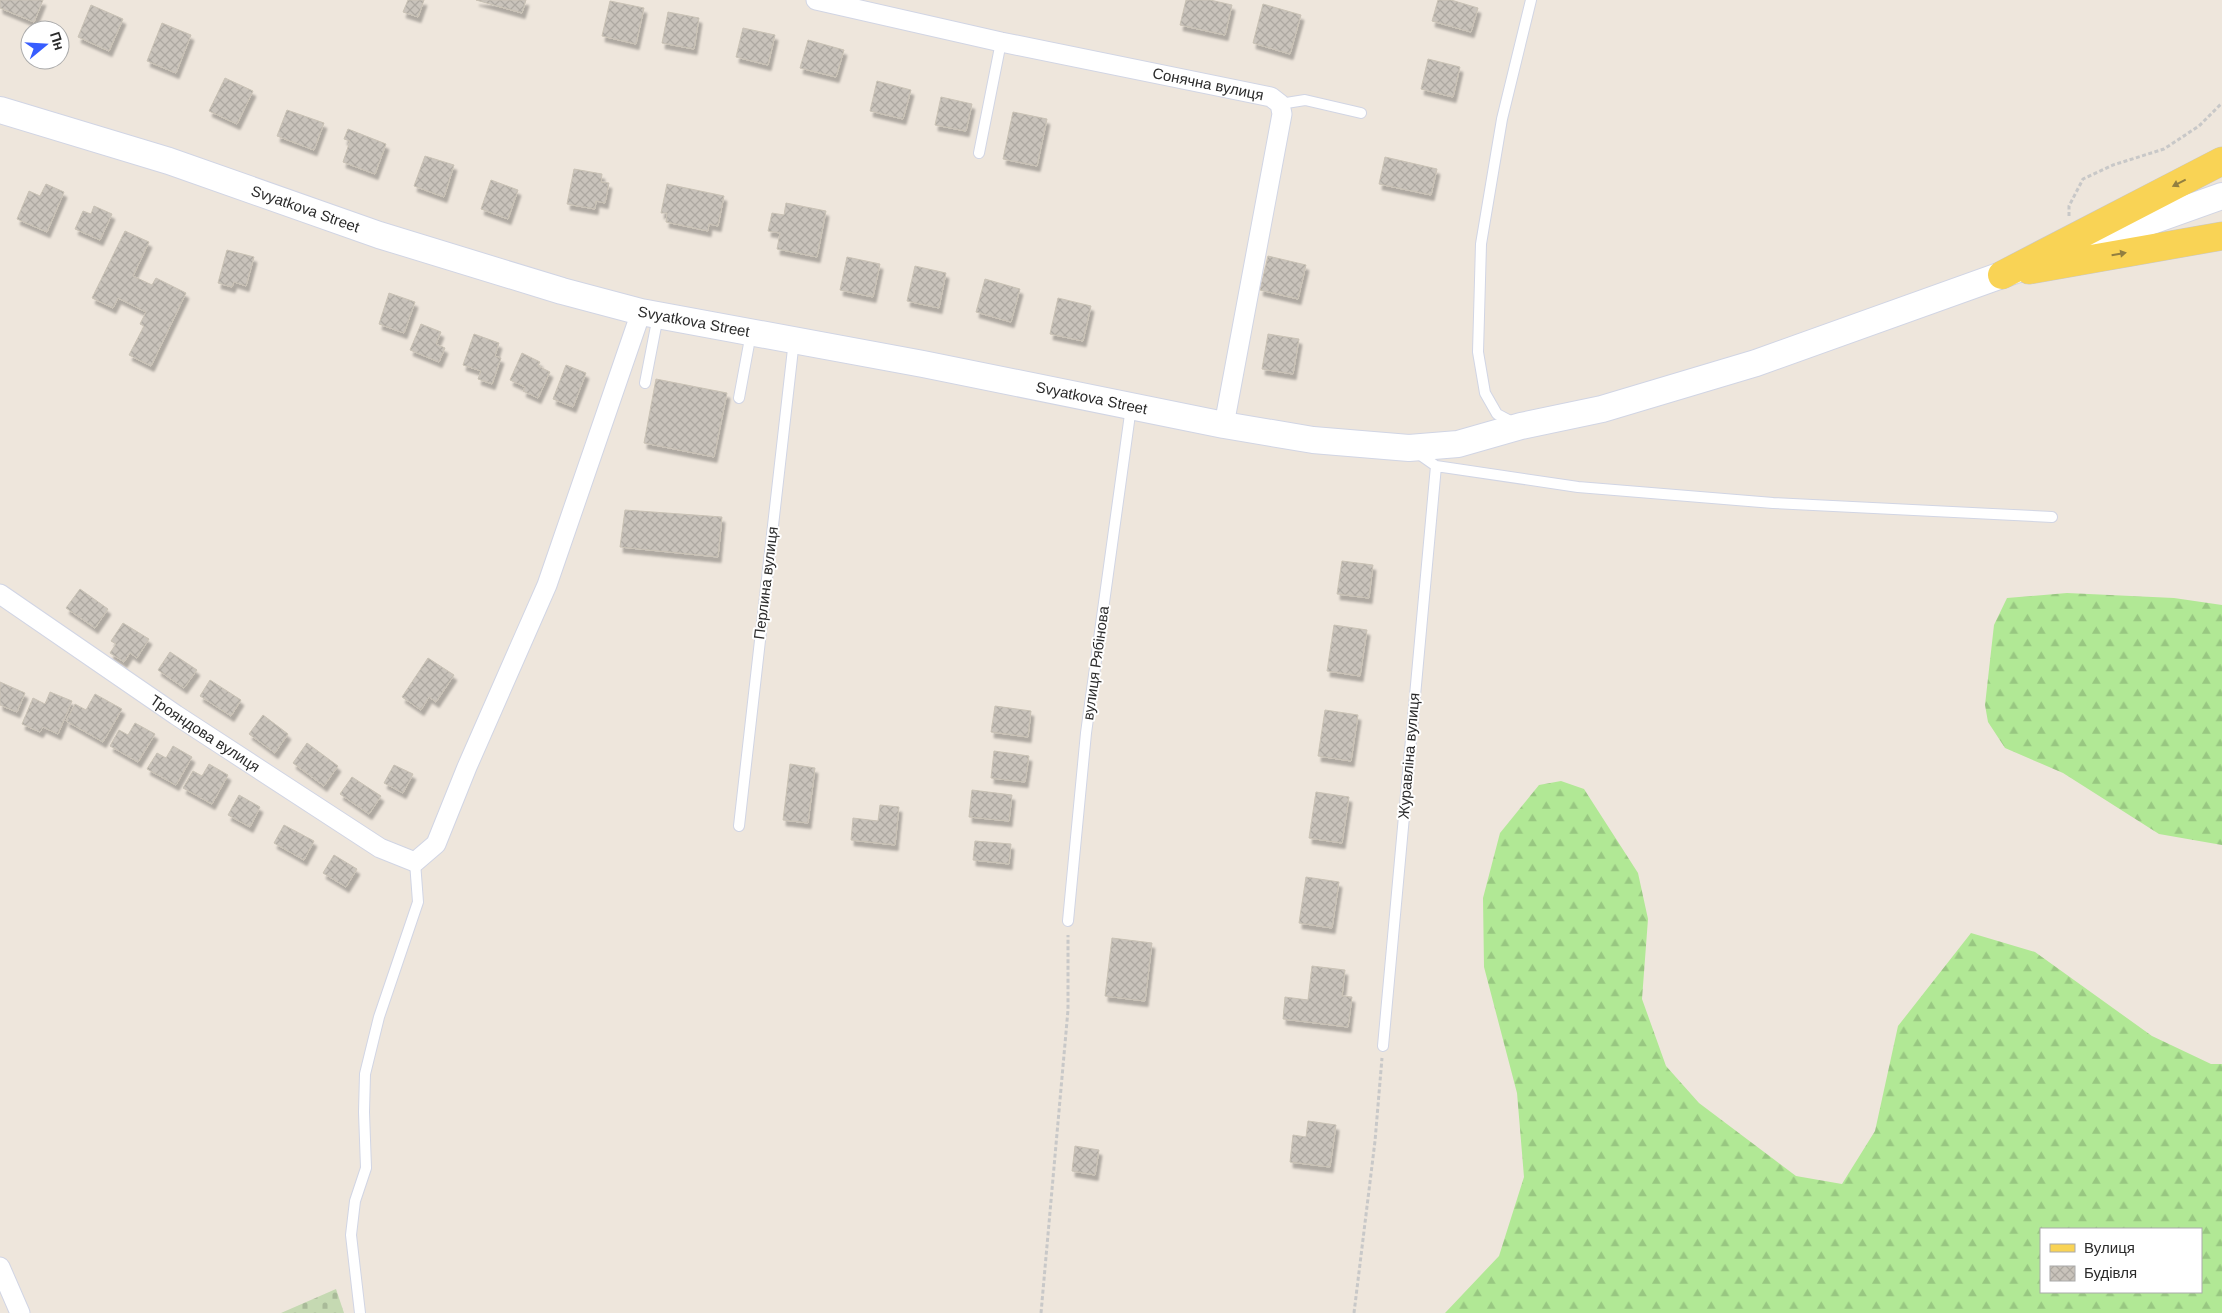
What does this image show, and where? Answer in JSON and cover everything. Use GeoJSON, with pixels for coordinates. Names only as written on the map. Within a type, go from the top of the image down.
{"type":"FeatureCollection","features":[{"type":"Feature","properties":{"kind":"main road","name":"Svyatkova Street"},"geometry":{"type":"LineString","coordinates":[[0,110],[169,161],[379,235],[562,291],[649,314],[923,364],[1224,425],[1313,440],[1409,448],[1458,444],[1521,426],[1602,410],[1756,363],[2222,196]]}},
{"type":"Feature","properties":{"kind":"main road"},"geometry":{"type":"LineString","coordinates":[[2002,275],[2222,161]]}},
{"type":"Feature","properties":{"kind":"main road"},"geometry":{"type":"LineString","coordinates":[[2002,275],[2222,236]]}},
{"type":"Feature","properties":{"kind":"street","name":"Сонячна вулиця"},"geometry":{"type":"LineString","coordinates":[[816,0],[1001,42],[1271,97],[1280,104],[1282,114],[1224,425]]}},
{"type":"Feature","properties":{"kind":"street"},"geometry":{"type":"LineString","coordinates":[[415,862],[436,844],[467,767],[547,585],[649,314]]}},
{"type":"Feature","properties":{"kind":"street","name":"Трояндова вулиця"},"geometry":{"type":"LineString","coordinates":[[0,594],[176,715],[371,843],[415,862]]}},
{"type":"Feature","properties":{"kind":"street"},"geometry":{"type":"LineString","coordinates":[[0,1267],[20,1313]]}},
{"type":"Feature","properties":{"kind":"lane"},"geometry":{"type":"LineString","coordinates":[[1521,426],[1497,414],[1485,393],[1478,352],[1481,244],[1502,119],[1531,0]]}},
{"type":"Feature","properties":{"kind":"lane"},"geometry":{"type":"LineString","coordinates":[[979,153],[1001,42]]}},
{"type":"Feature","properties":{"kind":"lane"},"geometry":{"type":"LineString","coordinates":[[1280,104],[1304,100],[1361,113]]}},
{"type":"Feature","properties":{"kind":"lane"},"geometry":{"type":"LineString","coordinates":[[645,383],[649,314]]}},
{"type":"Feature","properties":{"kind":"lane"},"geometry":{"type":"LineString","coordinates":[[739,398],[751,332]]}},
{"type":"Feature","properties":{"kind":"lane","name":"Перлина вулиця"},"geometry":{"type":"LineString","coordinates":[[739,826],[794,340]]}},
{"type":"Feature","properties":{"kind":"lane","name":"вулиця Рябінова"},"geometry":{"type":"LineString","coordinates":[[1068,921],[1086,733],[1132,406]]}},
{"type":"Feature","properties":{"kind":"lane"},"geometry":{"type":"LineString","coordinates":[[1409,448],[1436,466],[1578,487],[1763,502],[2052,517]]}},
{"type":"Feature","properties":{"kind":"lane","name":"Журавліна вулиця"},"geometry":{"type":"LineString","coordinates":[[1383,1046],[1436,466]]}},
{"type":"Feature","properties":{"kind":"lane"},"geometry":{"type":"LineString","coordinates":[[360,1313],[352,1235],[355,1201],[366,1168],[365,1074],[379,1016],[418,902],[415,862]]}},
{"type":"Feature","properties":{"kind":"path"},"geometry":{"type":"LineString","coordinates":[[2071,240],[2069,206],[2083,179],[2113,165],[2164,149],[2200,126],[2222,103]]}},
{"type":"Feature","properties":{"kind":"path"},"geometry":{"type":"LineString","coordinates":[[1040,1313],[1068,1010],[1068,921]]}},
{"type":"Feature","properties":{"kind":"path"},"geometry":{"type":"LineString","coordinates":[[1354,1313],[1375,1141],[1383,1046]]}},
{"type":"Feature","properties":{"kind":"green space"},"geometry":{"type":"Polygon","coordinates":[[[2067,593],[2174,598],[2222,605],[2222,845],[2159,834],[2063,773],[2005,748],[1988,722],[1985,705],[1994,625],[2007,598],[2067,593]]]}},
{"type":"Feature","properties":{"kind":"green space"},"geometry":{"type":"Polygon","coordinates":[[[1561,781],[1584,789],[1638,873],[1648,919],[1642,999],[1666,1066],[1699,1103],[1796,1176],[1842,1184],[1875,1131],[1898,1026],[1971,933],[2035,952],[2152,1036],[2211,1064],[2222,1064],[2222,1313],[1445,1313],[1499,1256],[1524,1177],[1517,1093],[1484,967],[1483,898],[1500,833],[1539,785],[1561,781]]]}},
{"type":"Feature","properties":{"kind":"green space"},"geometry":{"type":"Polygon","coordinates":[[[336,1289],[344,1313],[281,1313],[336,1289]]]}},
{"type":"Feature","properties":{"kind":"building"},"geometry":{"type":"Polygon","coordinates":[[[0,0],[43,0],[35,20],[29,20],[0,8],[0,0]]]}},
{"type":"Feature","properties":{"kind":"building"},"geometry":{"type":"Polygon","coordinates":[[[408,0],[424,0],[418,17],[403,12],[408,0]]]}},
{"type":"Feature","properties":{"kind":"building"},"geometry":{"type":"Polygon","coordinates":[[[476,0],[526,0],[522,13],[476,0]]]}},
{"type":"Feature","properties":{"kind":"building"},"geometry":{"type":"Polygon","coordinates":[[[1186,0],[1210,0],[1232,5],[1225,35],[1180,25],[1186,0]]]}},
{"type":"Feature","properties":{"kind":"building"},"geometry":{"type":"Polygon","coordinates":[[[1438,0],[1451,0],[1478,8],[1471,32],[1432,21],[1438,0]]]}},
{"type":"Feature","properties":{"kind":"building"},"geometry":{"type":"Polygon","coordinates":[[[610,1],[644,8],[636,44],[602,36],[610,1]]]}},
{"type":"Feature","properties":{"kind":"building"},"geometry":{"type":"Polygon","coordinates":[[[1263,4],[1301,15],[1290,54],[1253,43],[1263,4]]]}},
{"type":"Feature","properties":{"kind":"building"},"geometry":{"type":"Polygon","coordinates":[[[91,5],[123,19],[109,51],[78,37],[91,5]]]}},
{"type":"Feature","properties":{"kind":"building"},"geometry":{"type":"Polygon","coordinates":[[[668,12],[699,18],[694,49],[662,43],[668,12]]]}},
{"type":"Feature","properties":{"kind":"building"},"geometry":{"type":"Polygon","coordinates":[[[162,23],[191,35],[176,73],[147,61],[162,23]]]}},
{"type":"Feature","properties":{"kind":"building"},"geometry":{"type":"Polygon","coordinates":[[[743,28],[775,35],[768,65],[736,57],[743,28]]]}},
{"type":"Feature","properties":{"kind":"building"},"geometry":{"type":"Polygon","coordinates":[[[808,40],[844,50],[836,77],[800,68],[808,40]]]}},
{"type":"Feature","properties":{"kind":"building"},"geometry":{"type":"Polygon","coordinates":[[[1428,59],[1460,67],[1453,97],[1421,89],[1428,59]]]}},
{"type":"Feature","properties":{"kind":"building"},"geometry":{"type":"Polygon","coordinates":[[[225,78],[253,91],[237,124],[209,111],[225,78]]]}},
{"type":"Feature","properties":{"kind":"building"},"geometry":{"type":"Polygon","coordinates":[[[877,81],[911,90],[903,119],[870,111],[877,81]]]}},
{"type":"Feature","properties":{"kind":"building"},"geometry":{"type":"Polygon","coordinates":[[[941,97],[972,104],[966,131],[935,125],[941,97]]]}},
{"type":"Feature","properties":{"kind":"building"},"geometry":{"type":"Polygon","coordinates":[[[287,110],[324,123],[314,150],[277,136],[287,110]]]}},
{"type":"Feature","properties":{"kind":"building"},"geometry":{"type":"Polygon","coordinates":[[[1013,112],[1047,119],[1037,166],[1003,159],[1013,112]]]}},
{"type":"Feature","properties":{"kind":"building"},"geometry":{"type":"Polygon","coordinates":[[[348,129],[386,144],[375,174],[343,162],[350,141],[344,139],[348,129]]]}},
{"type":"Feature","properties":{"kind":"building"},"geometry":{"type":"Polygon","coordinates":[[[425,156],[454,165],[444,197],[414,186],[425,156]]]}},
{"type":"Feature","properties":{"kind":"building"},"geometry":{"type":"Polygon","coordinates":[[[1385,157],[1437,169],[1431,195],[1379,184],[1385,157]]]}},
{"type":"Feature","properties":{"kind":"building"},"geometry":{"type":"Polygon","coordinates":[[[574,169],[602,174],[601,182],[609,183],[605,203],[596,201],[595,209],[567,204],[574,169]]]}},
{"type":"Feature","properties":{"kind":"building"},"geometry":{"type":"Polygon","coordinates":[[[491,180],[518,190],[508,219],[481,209],[491,180]]]}},
{"type":"Feature","properties":{"kind":"building"},"geometry":{"type":"Polygon","coordinates":[[[46,184],[64,192],[47,232],[17,219],[29,191],[40,196],[46,184]]]}},
{"type":"Feature","properties":{"kind":"building"},"geometry":{"type":"Polygon","coordinates":[[[667,184],[724,196],[718,226],[709,224],[708,231],[666,222],[667,213],[661,213],[667,184]]]}},
{"type":"Feature","properties":{"kind":"building"},"geometry":{"type":"Polygon","coordinates":[[[786,203],[826,211],[817,257],[777,249],[780,233],[768,231],[772,213],[784,215],[786,203]]]}},
{"type":"Feature","properties":{"kind":"building"},"geometry":{"type":"Polygon","coordinates":[[[94,206],[112,214],[100,240],[75,229],[83,211],[91,214],[94,206]]]}},
{"type":"Feature","properties":{"kind":"building"},"geometry":{"type":"Polygon","coordinates":[[[125,231],[149,242],[133,276],[152,285],[156,278],[186,293],[151,366],[129,355],[144,326],[140,324],[146,312],[118,298],[113,308],[92,298],[125,231]]]}},
{"type":"Feature","properties":{"kind":"building"},"geometry":{"type":"Polygon","coordinates":[[[227,250],[254,257],[246,286],[234,282],[232,287],[218,283],[227,250]]]}},
{"type":"Feature","properties":{"kind":"building"},"geometry":{"type":"Polygon","coordinates":[[[1268,256],[1306,265],[1298,299],[1260,290],[1268,256]]]}},
{"type":"Feature","properties":{"kind":"building"},"geometry":{"type":"Polygon","coordinates":[[[847,257],[880,264],[873,297],[840,290],[847,257]]]}},
{"type":"Feature","properties":{"kind":"building"},"geometry":{"type":"Polygon","coordinates":[[[915,266],[946,273],[939,308],[907,301],[915,266]]]}},
{"type":"Feature","properties":{"kind":"building"},"geometry":{"type":"Polygon","coordinates":[[[985,279],[1020,289],[1011,322],[976,312],[985,279]]]}},
{"type":"Feature","properties":{"kind":"building"},"geometry":{"type":"Polygon","coordinates":[[[389,293],[415,302],[404,333],[379,324],[389,293]]]}},
{"type":"Feature","properties":{"kind":"building"},"geometry":{"type":"Polygon","coordinates":[[[1058,298],[1091,306],[1083,341],[1050,334],[1058,298]]]}},
{"type":"Feature","properties":{"kind":"building"},"geometry":{"type":"Polygon","coordinates":[[[421,324],[441,332],[436,344],[445,348],[439,362],[410,350],[421,324]]]}},
{"type":"Feature","properties":{"kind":"building"},"geometry":{"type":"Polygon","coordinates":[[[474,334],[499,343],[495,356],[501,358],[492,384],[478,379],[481,371],[463,365],[474,334]]]}},
{"type":"Feature","properties":{"kind":"building"},"geometry":{"type":"Polygon","coordinates":[[[1268,334],[1299,339],[1293,374],[1262,369],[1268,334]]]}},
{"type":"Feature","properties":{"kind":"building"},"geometry":{"type":"Polygon","coordinates":[[[522,353],[540,362],[538,366],[550,372],[538,398],[523,391],[525,387],[510,380],[522,353]]]}},
{"type":"Feature","properties":{"kind":"building"},"geometry":{"type":"Polygon","coordinates":[[[566,365],[586,373],[573,407],[553,399],[566,365]]]}},
{"type":"Feature","properties":{"kind":"building"},"geometry":{"type":"Polygon","coordinates":[[[656,379],[727,393],[714,457],[644,443],[656,379]]]}},
{"type":"Feature","properties":{"kind":"building"},"geometry":{"type":"Polygon","coordinates":[[[625,510],[722,517],[718,557],[620,547],[625,510]]]}},
{"type":"Feature","properties":{"kind":"building"},"geometry":{"type":"Polygon","coordinates":[[[1342,561],[1373,565],[1369,598],[1337,594],[1342,561]]]}},
{"type":"Feature","properties":{"kind":"building"},"geometry":{"type":"Polygon","coordinates":[[[80,589],[108,609],[95,628],[66,608],[80,589]]]}},
{"type":"Feature","properties":{"kind":"building"},"geometry":{"type":"Polygon","coordinates":[[[123,623],[149,639],[137,658],[130,653],[124,662],[110,653],[116,644],[111,641],[123,623]]]}},
{"type":"Feature","properties":{"kind":"building"},"geometry":{"type":"Polygon","coordinates":[[[1334,625],[1367,630],[1360,676],[1327,671],[1334,625]]]}},
{"type":"Feature","properties":{"kind":"building"},"geometry":{"type":"Polygon","coordinates":[[[170,652],[197,670],[184,688],[158,670],[170,652]]]}},
{"type":"Feature","properties":{"kind":"building"},"geometry":{"type":"Polygon","coordinates":[[[428,658],[454,675],[436,702],[429,697],[421,710],[402,697],[428,658]]]}},
{"type":"Feature","properties":{"kind":"building"},"geometry":{"type":"Polygon","coordinates":[[[210,680],[241,700],[231,716],[200,696],[210,680]]]}},
{"type":"Feature","properties":{"kind":"building"},"geometry":{"type":"Polygon","coordinates":[[[0,682],[25,693],[17,712],[0,705],[0,682]]]}},
{"type":"Feature","properties":{"kind":"building"},"geometry":{"type":"Polygon","coordinates":[[[50,692],[72,701],[58,734],[43,727],[40,732],[22,724],[33,698],[45,704],[50,692]]]}},
{"type":"Feature","properties":{"kind":"building"},"geometry":{"type":"Polygon","coordinates":[[[95,694],[122,709],[103,742],[66,721],[75,704],[86,710],[95,694]]]}},
{"type":"Feature","properties":{"kind":"building"},"geometry":{"type":"Polygon","coordinates":[[[995,706],[1031,711],[1028,737],[991,732],[995,706]]]}},
{"type":"Feature","properties":{"kind":"building"},"geometry":{"type":"Polygon","coordinates":[[[1325,710],[1358,715],[1351,761],[1318,756],[1325,710]]]}},
{"type":"Feature","properties":{"kind":"building"},"geometry":{"type":"Polygon","coordinates":[[[263,715],[288,734],[275,753],[249,734],[263,715]]]}},
{"type":"Feature","properties":{"kind":"building"},"geometry":{"type":"Polygon","coordinates":[[[135,723],[155,734],[138,762],[110,746],[119,730],[128,735],[135,723]]]}},
{"type":"Feature","properties":{"kind":"building"},"geometry":{"type":"Polygon","coordinates":[[[307,743],[338,766],[324,786],[293,763],[307,743]]]}},
{"type":"Feature","properties":{"kind":"building"},"geometry":{"type":"Polygon","coordinates":[[[173,746],[192,757],[176,785],[147,769],[157,753],[166,758],[173,746]]]}},
{"type":"Feature","properties":{"kind":"building"},"geometry":{"type":"Polygon","coordinates":[[[994,751],[1029,756],[1025,782],[991,778],[994,751]]]}},
{"type":"Feature","properties":{"kind":"building"},"geometry":{"type":"Polygon","coordinates":[[[209,764],[228,775],[212,804],[183,788],[193,771],[202,776],[209,764]]]}},
{"type":"Feature","properties":{"kind":"building"},"geometry":{"type":"Polygon","coordinates":[[[790,764],[815,768],[808,823],[783,820],[790,764]]]}},
{"type":"Feature","properties":{"kind":"building"},"geometry":{"type":"Polygon","coordinates":[[[394,765],[413,774],[403,793],[384,783],[394,765]]]}},
{"type":"Feature","properties":{"kind":"building"},"geometry":{"type":"Polygon","coordinates":[[[352,777],[381,796],[369,814],[340,794],[352,777]]]}},
{"type":"Feature","properties":{"kind":"building"},"geometry":{"type":"Polygon","coordinates":[[[972,790],[1012,795],[1009,821],[969,817],[972,790]]]}},
{"type":"Feature","properties":{"kind":"building"},"geometry":{"type":"Polygon","coordinates":[[[1316,792],[1349,797],[1342,843],[1309,838],[1316,792]]]}},
{"type":"Feature","properties":{"kind":"building"},"geometry":{"type":"Polygon","coordinates":[[[239,795],[260,807],[250,827],[228,815],[239,795]]]}},
{"type":"Feature","properties":{"kind":"building"},"geometry":{"type":"Polygon","coordinates":[[[880,805],[899,807],[895,845],[851,840],[853,818],[878,821],[880,805]]]}},
{"type":"Feature","properties":{"kind":"building"},"geometry":{"type":"Polygon","coordinates":[[[284,825],[314,841],[304,860],[274,843],[284,825]]]}},
{"type":"Feature","properties":{"kind":"building"},"geometry":{"type":"Polygon","coordinates":[[[975,841],[1011,844],[1009,864],[973,860],[975,841]]]}},
{"type":"Feature","properties":{"kind":"building"},"geometry":{"type":"Polygon","coordinates":[[[334,855],[357,869],[346,887],[323,873],[334,855]]]}},
{"type":"Feature","properties":{"kind":"building"},"geometry":{"type":"Polygon","coordinates":[[[1306,877],[1339,882],[1332,928],[1299,923],[1306,877]]]}},
{"type":"Feature","properties":{"kind":"building"},"geometry":{"type":"Polygon","coordinates":[[[1112,938],[1152,943],[1145,1001],[1105,996],[1112,938]]]}},
{"type":"Feature","properties":{"kind":"building"},"geometry":{"type":"Polygon","coordinates":[[[1312,966],[1345,970],[1342,996],[1352,997],[1348,1027],[1283,1019],[1285,997],[1308,1000],[1312,966]]]}},
{"type":"Feature","properties":{"kind":"building"},"geometry":{"type":"Polygon","coordinates":[[[1308,1121],[1336,1125],[1330,1167],[1290,1162],[1293,1135],[1306,1137],[1308,1121]]]}},
{"type":"Feature","properties":{"kind":"building"},"geometry":{"type":"Polygon","coordinates":[[[1075,1146],[1099,1150],[1095,1175],[1072,1171],[1075,1146]]]}}]}
